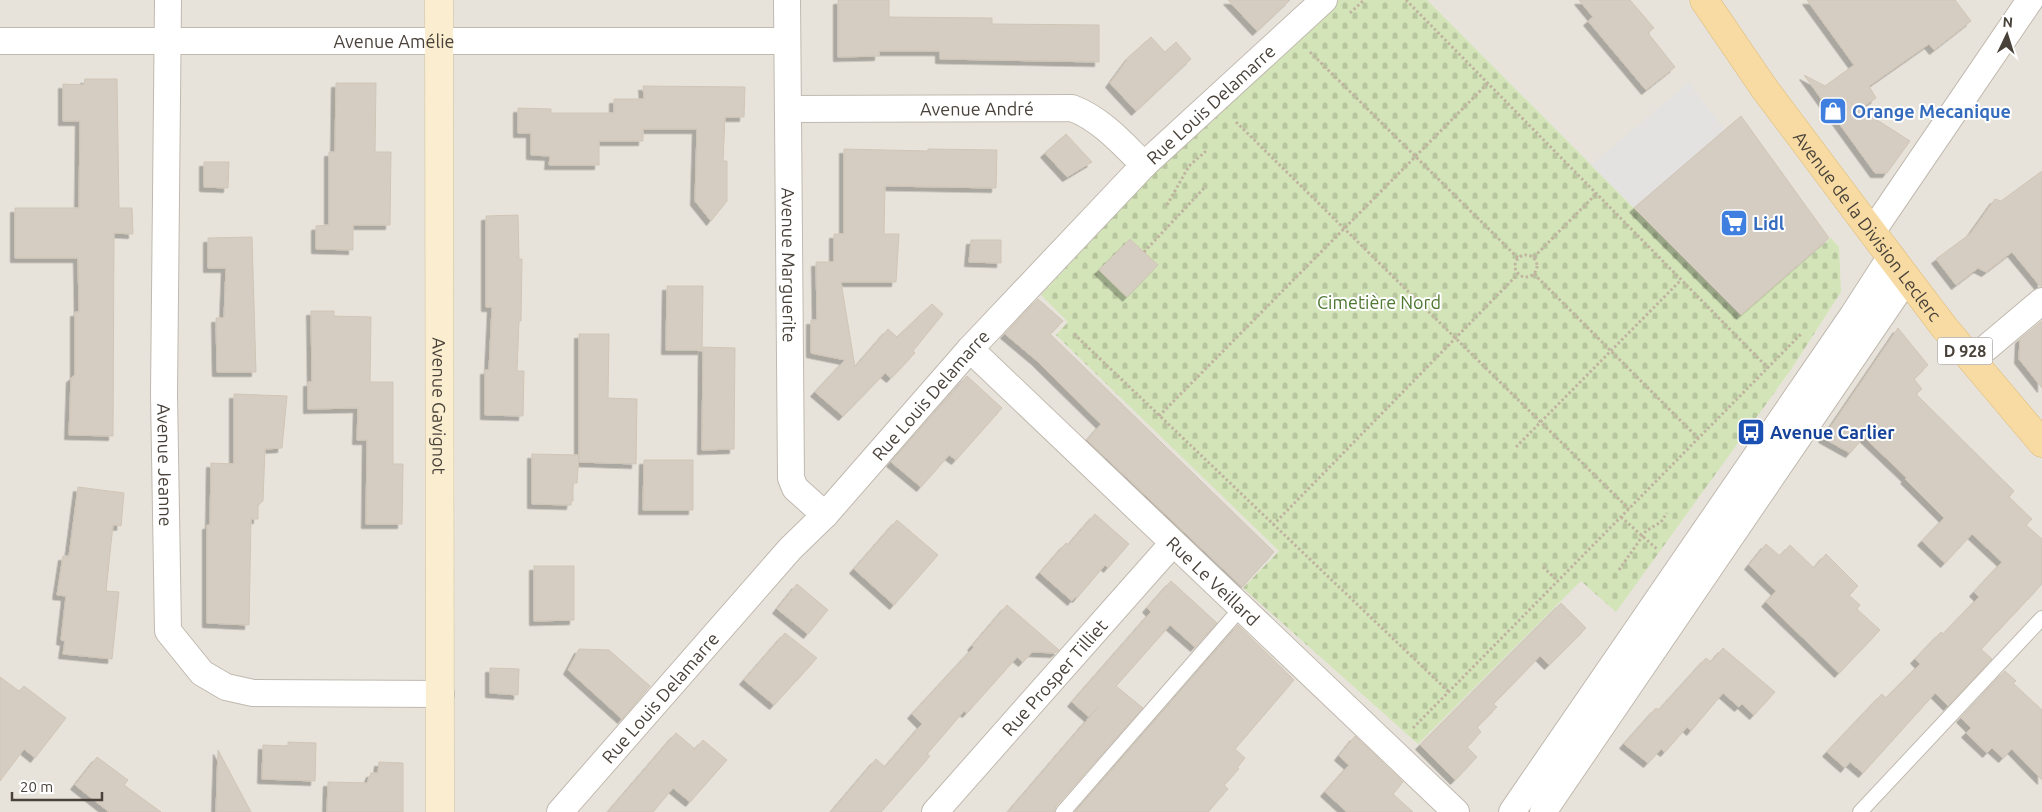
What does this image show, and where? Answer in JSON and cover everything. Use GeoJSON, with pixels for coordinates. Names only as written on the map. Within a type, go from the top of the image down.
{"type":"FeatureCollection","features":[{"type":"Feature","properties":{"kind":"main road","name":"Avenue de la Division Leclerc"},"geometry":{"type":"LineString","coordinates":[[1704,0],[1764,88],[1944,327],[1973,359],[2042,444]]}},
{"type":"Feature","properties":{"kind":"street","name":"Avenue Jeanne"},"geometry":{"type":"LineString","coordinates":[[168,0],[164,394],[168,631],[202,673],[226,686],[253,693],[441,694]]}},
{"type":"Feature","properties":{"kind":"street","name":"Avenue Gavignot"},"geometry":{"type":"LineString","coordinates":[[439,0],[440,812]]}},
{"type":"Feature","properties":{"kind":"street","name":"Avenue Marguerite"},"geometry":{"type":"LineString","coordinates":[[787,0],[791,478],[794,488],[825,515]]}},
{"type":"Feature","properties":{"kind":"street","name":"Rue Louis Delamarre"},"geometry":{"type":"LineString","coordinates":[[560,812],[790,549],[825,515],[970,349],[1144,165],[1324,0]]}},
{"type":"Feature","properties":{"kind":"street"},"geometry":{"type":"LineString","coordinates":[[1872,232],[2030,0]]}},
{"type":"Feature","properties":{"kind":"street","name":"Avenue Amélie"},"geometry":{"type":"LineString","coordinates":[[0,41],[787,40]]}},
{"type":"Feature","properties":{"kind":"street","name":"Avenue André"},"geometry":{"type":"LineString","coordinates":[[789,109],[1072,108],[1086,113],[1108,129],[1144,165]]}},
{"type":"Feature","properties":{"kind":"street"},"geometry":{"type":"LineString","coordinates":[[1512,812],[1853,315],[1891,256]]}},
{"type":"Feature","properties":{"kind":"street"},"geometry":{"type":"LineString","coordinates":[[1543,812],[1908,278]]}},
{"type":"Feature","properties":{"kind":"street"},"geometry":{"type":"LineString","coordinates":[[1973,359],[2042,301]]}},
{"type":"Feature","properties":{"kind":"street","name":"Rue Le Veillard"},"geometry":{"type":"LineString","coordinates":[[970,349],[1456,812]]}},
{"type":"Feature","properties":{"kind":"street","name":"Rue Prosper Tilliet"},"geometry":{"type":"LineString","coordinates":[[935,812],[1173,543]]}},
{"type":"Feature","properties":{"kind":"lane"},"geometry":{"type":"LineString","coordinates":[[1063,812],[1241,608]]}},
{"type":"Feature","properties":{"kind":"lane"},"geometry":{"type":"LineString","coordinates":[[1860,812],[2042,618]]}},
{"type":"Feature","properties":{"kind":"path"},"geometry":{"type":"LineString","coordinates":[[1406,0],[1768,368]]}},
{"type":"Feature","properties":{"kind":"path"},"geometry":{"type":"LineString","coordinates":[[1310,51],[1518,258]]}},
{"type":"Feature","properties":{"kind":"path"},"geometry":{"type":"LineString","coordinates":[[1159,416],[1488,83]]}},
{"type":"Feature","properties":{"kind":"path"},"geometry":{"type":"LineString","coordinates":[[1236,122],[1629,509]]}},
{"type":"Feature","properties":{"kind":"path"},"geometry":{"type":"LineString","coordinates":[[1144,252],[1206,186]]}},
{"type":"Feature","properties":{"kind":"path"},"geometry":{"type":"LineString","coordinates":[[1534,257],[1596,194]]}},
{"type":"Feature","properties":{"kind":"path"},"geometry":{"type":"LineString","coordinates":[[1528,254],[1534,257],[1538,268],[1534,274],[1524,277],[1518,274],[1515,264],[1518,258],[1528,254]]}},
{"type":"Feature","properties":{"kind":"path"},"geometry":{"type":"LineString","coordinates":[[1273,525],[1518,274]]}},
{"type":"Feature","properties":{"kind":"path"},"geometry":{"type":"LineString","coordinates":[[1534,274],[1698,438]]}},
{"type":"Feature","properties":{"kind":"path"},"geometry":{"type":"LineString","coordinates":[[1516,447],[1681,280]]}},
{"type":"Feature","properties":{"kind":"path"},"geometry":{"type":"LineString","coordinates":[[1413,728],[1802,333]]}},
{"type":"Feature","properties":{"kind":"path"},"geometry":{"type":"LineString","coordinates":[[1074,334],[1449,692]]}},
{"type":"Feature","properties":{"kind":"path"},"geometry":{"type":"LineString","coordinates":[[1619,570],[1646,531],[1661,522],[1667,513]]}},
{"type":"Feature","properties":{"kind":"path"},"geometry":{"type":"LineString","coordinates":[[1621,517],[1651,546],[1682,564]]}},
{"type":"Feature","properties":{"kind":"path"},"geometry":{"type":"LineString","coordinates":[[1543,567],[1558,581]]}},
{"type":"Feature","properties":{"kind":"shaded area"},"geometry":{"type":"Polygon","coordinates":[[[0,0],[2042,0],[2042,812],[0,812],[0,0]]]}},
{"type":"Feature","properties":{"kind":"shaded area"},"geometry":{"type":"Polygon","coordinates":[[[1689,82],[1725,130],[1634,208],[1591,165],[1689,82]]]}},
{"type":"Feature","properties":{"kind":"green space","name":"Cimetière Nord"},"geometry":{"type":"Polygon","coordinates":[[[1335,0],[1427,0],[1740,315],[1831,238],[1839,247],[1841,292],[1792,368],[1616,612],[1581,581],[1418,744],[1243,588],[1279,551],[1056,335],[1068,322],[1041,295],[1145,182],[1335,0]]]}},
{"type":"Feature","properties":{"kind":"building"},"geometry":{"type":"Polygon","coordinates":[[[838,0],[889,0],[889,17],[992,18],[992,24],[1099,25],[1099,62],[940,59],[940,51],[879,51],[879,56],[838,57],[838,0]]]}},
{"type":"Feature","properties":{"kind":"building"},"geometry":{"type":"Polygon","coordinates":[[[1228,0],[1290,0],[1257,31],[1228,0]]]}},
{"type":"Feature","properties":{"kind":"building"},"geometry":{"type":"Polygon","coordinates":[[[1579,0],[1630,0],[1654,28],[1648,33],[1675,67],[1646,90],[1588,21],[1593,17],[1579,0]]]}},
{"type":"Feature","properties":{"kind":"building"},"geometry":{"type":"Polygon","coordinates":[[[1807,0],[1955,0],[1971,21],[1934,50],[1929,44],[1869,86],[1876,98],[1860,109],[1910,141],[1887,173],[1875,173],[1804,75],[1825,86],[1854,65],[1807,0]]]}},
{"type":"Feature","properties":{"kind":"building"},"geometry":{"type":"Polygon","coordinates":[[[1151,37],[1165,52],[1176,42],[1191,59],[1136,111],[1110,83],[1130,56],[1151,37]]]}},
{"type":"Feature","properties":{"kind":"building"},"geometry":{"type":"Polygon","coordinates":[[[85,79],[117,79],[119,208],[132,208],[133,234],[114,233],[113,436],[69,435],[71,378],[75,375],[75,312],[79,312],[78,258],[15,258],[15,208],[79,208],[80,121],[63,121],[63,84],[84,85],[85,79]]]}},
{"type":"Feature","properties":{"kind":"building"},"geometry":{"type":"Polygon","coordinates":[[[336,83],[376,83],[375,152],[391,152],[390,225],[353,225],[353,250],[316,249],[316,226],[329,225],[329,152],[335,152],[336,83]]]}},
{"type":"Feature","properties":{"kind":"building"},"geometry":{"type":"Polygon","coordinates":[[[643,86],[745,87],[744,117],[725,117],[723,161],[727,161],[727,201],[711,221],[695,201],[697,129],[643,129],[643,141],[599,141],[599,165],[549,165],[550,156],[531,155],[531,133],[518,133],[518,108],[551,109],[551,113],[614,113],[614,99],[644,99],[643,86]]]}},
{"type":"Feature","properties":{"kind":"building","name":"Lidl"},"geometry":{"type":"Polygon","coordinates":[[[1741,116],[1829,238],[1741,315],[1634,208],[1741,116]]]}},
{"type":"Feature","properties":{"kind":"building"},"geometry":{"type":"Polygon","coordinates":[[[1066,134],[1092,162],[1067,177],[1045,153],[1066,134]]]}},
{"type":"Feature","properties":{"kind":"building"},"geometry":{"type":"Polygon","coordinates":[[[844,149],[997,150],[996,188],[885,186],[884,234],[899,234],[896,282],[841,282],[855,367],[888,329],[897,337],[932,304],[943,314],[913,351],[915,353],[891,378],[885,373],[843,416],[815,392],[845,360],[811,353],[811,320],[817,320],[816,262],[834,262],[834,234],[844,234],[844,149]]]}},
{"type":"Feature","properties":{"kind":"building"},"geometry":{"type":"Polygon","coordinates":[[[204,162],[229,162],[228,188],[204,187],[204,162]]]}},
{"type":"Feature","properties":{"kind":"building"},"geometry":{"type":"Polygon","coordinates":[[[2042,171],[2042,286],[2012,252],[1986,272],[1978,268],[1956,285],[1936,259],[1970,234],[1995,199],[2001,201],[2042,171]]]}},
{"type":"Feature","properties":{"kind":"building"},"geometry":{"type":"Polygon","coordinates":[[[518,215],[519,259],[522,259],[521,321],[519,321],[517,371],[524,371],[523,416],[485,415],[485,370],[489,370],[492,307],[486,307],[486,216],[518,215]]]}},
{"type":"Feature","properties":{"kind":"building"},"geometry":{"type":"Polygon","coordinates":[[[252,237],[256,372],[217,372],[216,318],[224,318],[226,268],[208,268],[208,238],[252,237]]]}},
{"type":"Feature","properties":{"kind":"building"},"geometry":{"type":"Polygon","coordinates":[[[1130,239],[1158,265],[1127,297],[1099,270],[1130,239]]]}},
{"type":"Feature","properties":{"kind":"building"},"geometry":{"type":"Polygon","coordinates":[[[971,240],[1001,240],[1001,263],[969,262],[971,240]]]}},
{"type":"Feature","properties":{"kind":"building"},"geometry":{"type":"Polygon","coordinates":[[[667,286],[703,286],[702,350],[666,350],[667,286]]]}},
{"type":"Feature","properties":{"kind":"building"},"geometry":{"type":"Polygon","coordinates":[[[1038,299],[1063,321],[1050,334],[1274,552],[1242,587],[1087,440],[1101,424],[1036,360],[1005,334],[1038,299]]]}},
{"type":"Feature","properties":{"kind":"building"},"geometry":{"type":"Polygon","coordinates":[[[311,311],[334,311],[334,316],[371,317],[370,382],[393,382],[393,464],[403,464],[402,524],[366,524],[367,440],[357,440],[358,408],[308,409],[308,382],[312,382],[311,311]]]}},
{"type":"Feature","properties":{"kind":"building"},"geometry":{"type":"Polygon","coordinates":[[[2042,321],[2042,388],[2019,359],[2020,339],[2042,321]]]}},
{"type":"Feature","properties":{"kind":"building"},"geometry":{"type":"Polygon","coordinates":[[[1898,328],[1928,365],[1914,379],[1922,389],[1916,394],[2014,491],[2009,497],[2032,519],[2026,525],[2042,539],[2042,584],[1981,649],[1992,659],[1948,706],[1935,693],[1863,773],[1850,762],[1845,768],[1827,752],[1882,694],[1886,698],[1920,664],[1915,659],[1941,632],[1943,634],[1979,597],[1974,592],[2002,562],[1972,534],[1945,563],[1922,541],[1944,518],[1905,479],[1907,478],[1864,437],[1850,453],[1823,438],[1898,328]]]}},
{"type":"Feature","properties":{"kind":"building"},"geometry":{"type":"Polygon","coordinates":[[[579,334],[609,334],[608,398],[637,399],[636,464],[579,462],[579,334]]]}},
{"type":"Feature","properties":{"kind":"building"},"geometry":{"type":"Polygon","coordinates":[[[703,347],[735,348],[734,449],[702,450],[703,347]]]}},
{"type":"Feature","properties":{"kind":"building"},"geometry":{"type":"Polygon","coordinates":[[[967,376],[1002,408],[956,460],[949,455],[921,487],[891,462],[967,376]]]}},
{"type":"Feature","properties":{"kind":"building"},"geometry":{"type":"Polygon","coordinates":[[[234,394],[287,396],[282,448],[265,449],[263,501],[258,505],[258,519],[251,519],[249,625],[207,623],[207,525],[210,525],[211,463],[234,464],[234,394]]]}},
{"type":"Feature","properties":{"kind":"building"},"geometry":{"type":"Polygon","coordinates":[[[532,454],[579,455],[577,483],[573,483],[573,501],[571,501],[571,505],[532,504],[532,454]]]}},
{"type":"Feature","properties":{"kind":"building"},"geometry":{"type":"Polygon","coordinates":[[[644,460],[693,460],[693,510],[643,510],[644,460]]]}},
{"type":"Feature","properties":{"kind":"building"},"geometry":{"type":"Polygon","coordinates":[[[78,487],[124,493],[121,526],[113,525],[106,591],[119,592],[112,659],[63,654],[65,641],[61,640],[66,596],[57,595],[63,556],[69,556],[78,487]]]}},
{"type":"Feature","properties":{"kind":"building"},"geometry":{"type":"Polygon","coordinates":[[[1095,514],[1129,544],[1108,568],[1105,565],[1077,598],[1075,597],[1072,601],[1040,573],[1095,514]]]}},
{"type":"Feature","properties":{"kind":"building"},"geometry":{"type":"Polygon","coordinates":[[[897,520],[938,555],[894,605],[854,569],[897,520]]]}},
{"type":"Feature","properties":{"kind":"building"},"geometry":{"type":"Polygon","coordinates":[[[1766,544],[1780,556],[1790,545],[1814,568],[1826,554],[1858,586],[1849,595],[1860,605],[1857,609],[1880,630],[1839,673],[1766,602],[1776,591],[1749,565],[1766,544]]]}},
{"type":"Feature","properties":{"kind":"building"},"geometry":{"type":"Polygon","coordinates":[[[534,566],[574,566],[574,620],[534,621],[534,566]]]}},
{"type":"Feature","properties":{"kind":"building"},"geometry":{"type":"Polygon","coordinates":[[[1171,581],[1217,623],[1195,647],[1170,625],[1116,686],[1143,708],[1056,806],[1054,812],[1008,812],[1099,706],[1089,717],[1072,702],[1151,612],[1147,608],[1171,581]]]}},
{"type":"Feature","properties":{"kind":"building"},"geometry":{"type":"Polygon","coordinates":[[[797,584],[828,610],[808,634],[777,609],[797,584]]]}},
{"type":"Feature","properties":{"kind":"building"},"geometry":{"type":"Polygon","coordinates":[[[1561,603],[1586,628],[1549,665],[1540,656],[1493,704],[1497,707],[1477,727],[1481,732],[1467,747],[1477,757],[1455,780],[1420,745],[1561,603]]]}},
{"type":"Feature","properties":{"kind":"building"},"geometry":{"type":"Polygon","coordinates":[[[1007,605],[1059,650],[1055,653],[1032,652],[1023,662],[1017,657],[967,713],[964,711],[927,754],[930,756],[881,812],[831,812],[876,759],[885,767],[922,724],[912,714],[974,647],[972,646],[1007,605]]]}},
{"type":"Feature","properties":{"kind":"building"},"geometry":{"type":"Polygon","coordinates":[[[1238,625],[1294,680],[1235,749],[1245,758],[1237,768],[1239,769],[1224,785],[1228,789],[1208,812],[1075,812],[1238,625]]]}},
{"type":"Feature","properties":{"kind":"building"},"geometry":{"type":"Polygon","coordinates":[[[785,633],[817,658],[774,705],[744,680],[785,633]]]}},
{"type":"Feature","properties":{"kind":"building"},"geometry":{"type":"Polygon","coordinates":[[[1723,648],[1775,692],[1754,715],[1742,704],[1739,707],[1723,693],[1691,731],[1687,727],[1665,752],[1661,749],[1648,763],[1624,744],[1656,708],[1659,710],[1706,658],[1711,662],[1723,648]]]}},
{"type":"Feature","properties":{"kind":"building"},"geometry":{"type":"Polygon","coordinates":[[[579,649],[609,650],[650,686],[622,719],[568,670],[579,649]]]}},
{"type":"Feature","properties":{"kind":"building"},"geometry":{"type":"Polygon","coordinates":[[[490,668],[519,669],[518,695],[490,693],[490,668]]]}},
{"type":"Feature","properties":{"kind":"building"},"geometry":{"type":"Polygon","coordinates":[[[2005,671],[2016,681],[2013,683],[2042,710],[2042,780],[2012,749],[2003,758],[1992,748],[1987,753],[1966,733],[1971,728],[1961,718],[2005,671]]]}},
{"type":"Feature","properties":{"kind":"building"},"geometry":{"type":"Polygon","coordinates":[[[0,677],[19,691],[24,686],[66,718],[35,758],[24,749],[0,781],[0,677]]]}},
{"type":"Feature","properties":{"kind":"building"},"geometry":{"type":"Polygon","coordinates":[[[676,733],[695,749],[703,740],[727,760],[690,802],[673,788],[653,812],[608,812],[676,733]]]}},
{"type":"Feature","properties":{"kind":"building"},"geometry":{"type":"Polygon","coordinates":[[[1355,736],[1403,782],[1393,794],[1413,812],[1347,812],[1325,792],[1349,765],[1339,756],[1355,736]]]}},
{"type":"Feature","properties":{"kind":"building"},"geometry":{"type":"Polygon","coordinates":[[[288,742],[316,743],[315,781],[262,779],[263,745],[288,746],[288,742]]]}},
{"type":"Feature","properties":{"kind":"building"},"geometry":{"type":"Polygon","coordinates":[[[218,750],[251,812],[216,812],[218,750]]]}},
{"type":"Feature","properties":{"kind":"building"},"geometry":{"type":"Polygon","coordinates":[[[97,757],[128,780],[124,785],[161,812],[109,812],[75,785],[97,757]]]}},
{"type":"Feature","properties":{"kind":"building"},"geometry":{"type":"Polygon","coordinates":[[[379,762],[403,763],[403,812],[327,812],[328,782],[367,783],[371,773],[378,773],[379,762]]]}},
{"type":"Feature","properties":{"kind":"place","name":"Orange Mecanique"},"geometry":{"type":"Point","coordinates":[1833,111]}},
{"type":"Feature","properties":{"kind":"place","name":"Lidl"},"geometry":{"type":"Point","coordinates":[1734,223]}},
{"type":"Feature","properties":{"kind":"place","name":"Avenue Carlier"},"geometry":{"type":"Point","coordinates":[1751,432]}}]}
